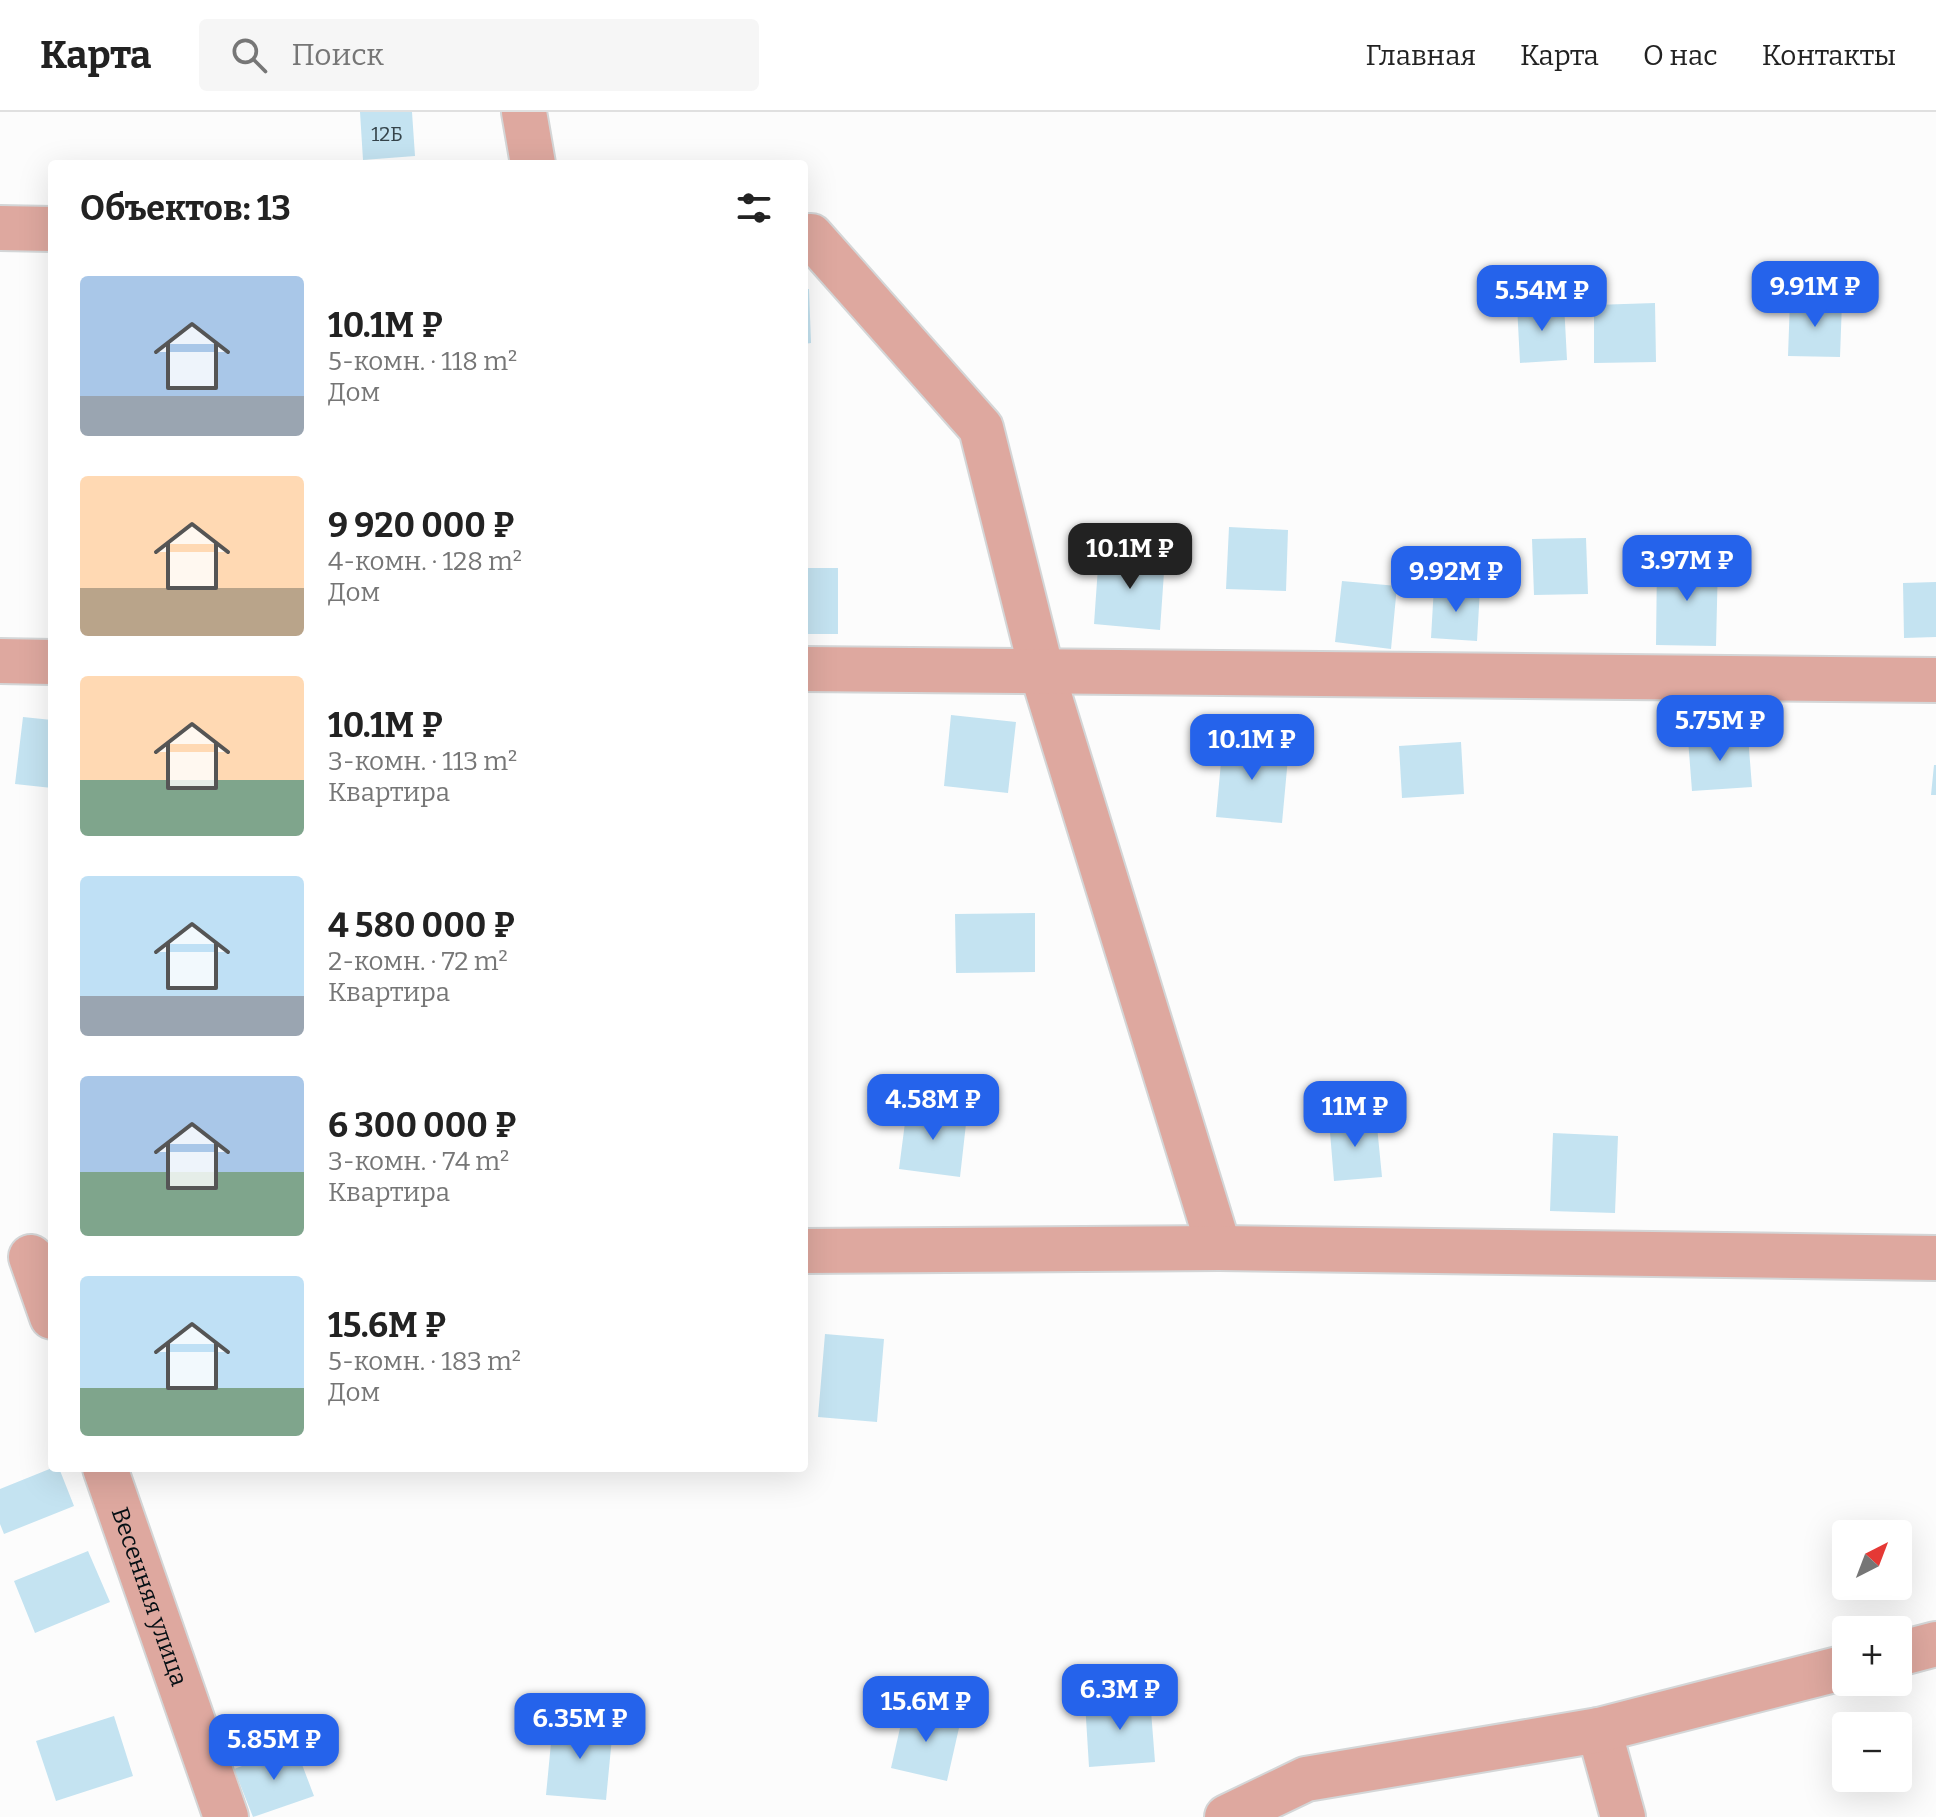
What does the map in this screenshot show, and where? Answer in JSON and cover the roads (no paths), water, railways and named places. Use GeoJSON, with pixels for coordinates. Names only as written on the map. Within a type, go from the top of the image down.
{"type":"FeatureCollection","features":[{"type":"Feature","properties":{"kind":"street"},"geometry":{"type":"LineString","coordinates":[[524,112],[532,160]]}},
{"type":"Feature","properties":{"kind":"street"},"geometry":{"type":"LineString","coordinates":[[0,228],[48,229]]}},
{"type":"Feature","properties":{"kind":"street"},"geometry":{"type":"LineString","coordinates":[[808,236],[981,428],[1042,672],[1219,1248]]}},
{"type":"Feature","properties":{"kind":"street"},"geometry":{"type":"LineString","coordinates":[[0,661],[48,662]]}},
{"type":"Feature","properties":{"kind":"street"},"geometry":{"type":"LineString","coordinates":[[808,669],[1936,680]]}},
{"type":"Feature","properties":{"kind":"street"},"geometry":{"type":"LineString","coordinates":[[808,1251],[1219,1248],[1936,1258]]}},
{"type":"Feature","properties":{"kind":"street"},"geometry":{"type":"LineString","coordinates":[[28,1257],[48,1307]]}},
{"type":"Feature","properties":{"kind":"street","name":"Весенняя улица"},"geometry":{"type":"LineString","coordinates":[[106,1472],[226,1817]]}},
{"type":"Feature","properties":{"kind":"street"},"geometry":{"type":"LineString","coordinates":[[1912,1650],[1936,1644]]}},
{"type":"Feature","properties":{"kind":"street"},"geometry":{"type":"LineString","coordinates":[[1227,1817],[1306,1779],[1599,1730],[1832,1671]]}},
{"type":"Feature","properties":{"kind":"street"},"geometry":{"type":"LineString","coordinates":[[1599,1730],[1623,1817]]}}]}
